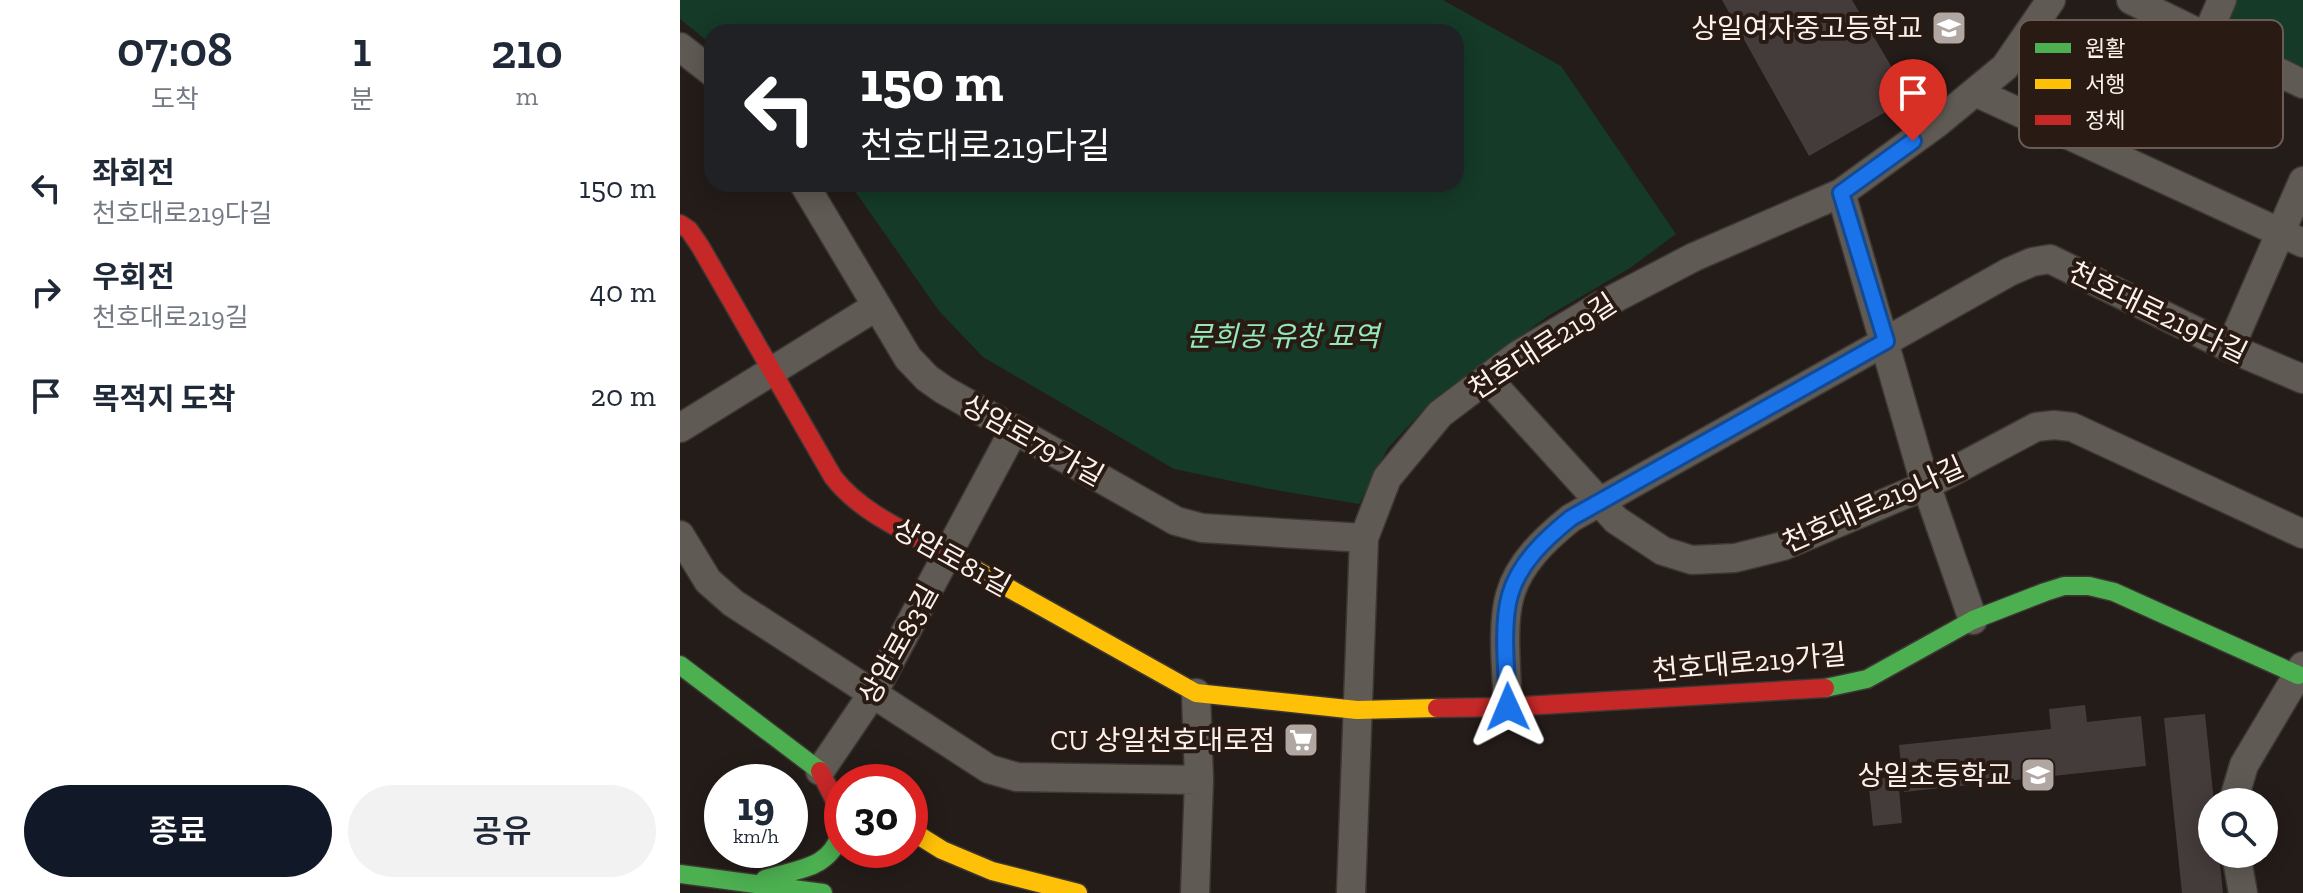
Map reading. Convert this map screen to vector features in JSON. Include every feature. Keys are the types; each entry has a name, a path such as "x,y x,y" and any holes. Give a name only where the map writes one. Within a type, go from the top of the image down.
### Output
{"street":[{"name":"천호대로219길","path":"2037,20 2051,0"},
{"path":"2131,0 2172,20"},
{"path":"2213,20 2222,0"},
{"path":"680,47 704,66"},
{"name":"천호대로219길","path":"1351,893 1364,538 1387,478 1440,414 1518,355 1600,306 1694,257 1841,193 1975,92 2005,67 2019,47"},
{"path":"2283,74 2303,84"},
{"path":"1975,92 2019,112"},
{"path":"2096,148 2291,238"},
{"path":"2230,348 2291,238 2303,181"},
{"name":"상암로79가길","path":"809,192 908,358 944,390 1176,521 1202,528 1364,538"},
{"path":"1841,193 1927,485 1973,620"},
{"name":"상암로81길","path":"680,224 689,230 700,246 833,477 846,494 864,508 1196,693 1357,710"},
{"name":"천호대로219다길","path":"1508,707 1506,620 1510,594 1543,541 1571,518 1599,502 2009,272 2032,262 2050,259 2230,348 2303,379"},
{"path":"680,428 877,306"},
{"name":"천호대로219나길","path":"1487,378 1616,520 1663,551 1692,560 1735,558 1783,546 1927,485 2036,427 2054,425 2072,427 2303,534"},
{"name":"상암로83길","path":"838,764 1014,430"},
{"path":"680,535 708,581 733,603 989,769 1017,777 1199,780"},
{"name":"천호대로219가길","path":"1357,710 1508,707 1844,685 1867,679 1973,620 2064,586 2089,586 2114,592 2300,671"},
{"path":"680,665 824,773"},
{"path":"2237,788 2244,765 2300,671"},
{"path":"1195,893 1199,780 1196,693"},
{"path":"928,841 992,871 1078,893"},
{"path":"747,884 824,861"},
{"path":"2239,868 2243,893"},
{"path":"680,874 823,893"}],"green space":[{"name":"문희공 유창 묘역","path":"680,0 1443,0 1561,66 1676,234 1630,268 1548,316 1429,404 1388,448 1359,504 1174,469 983,357 939,311 856,192 1464,192 1464,24 704,24 704,38 680,19"},
{"path":"2222,0 2303,0 2303,84 2283,74 2283,20 2213,20"}],"building":[{"path":"1722,0 1852,0 1910,98 1809,156"},
{"path":"2085,705 2087,722 2141,716 2146,766 1904,792 1899,745 2051,729 2049,709"},
{"path":"2205,714 2213,788 2198,788 2198,868 2220,868 2223,893 2182,893 2164,718"},
{"path":"1898,777 1902,823 1873,826 1868,779"}],"traffic: fast":[{"path":"1825,688 1867,679 1973,620 2064,586 2089,586 2114,592 2298,675"},
{"path":"680,665 820,771"},
{"path":"765,879 812,866 824,857"},
{"path":"680,874 823,893"}],"traffic: slow":[{"path":"944,552 1196,693 1357,710 1437,708"},
{"path":"928,841 992,871 1078,893"}],"traffic: jam":[{"path":"680,224 689,230 700,246 833,477 870,511 944,552"},
{"path":"1437,708 1508,707 1825,688"},
{"path":"820,771 824,779"}],"place":[{"name":"상일여자중고등학교","path":"1949,28"},
{"name":"CU 상일천호대로점","path":"1301,740"},
{"name":"상일초등학교","path":"2038,775"}],"route":[{"path":"1508,707 1506,620 1510,594 1543,541 1571,518 1886,341 1841,193 1913,141"}]}
